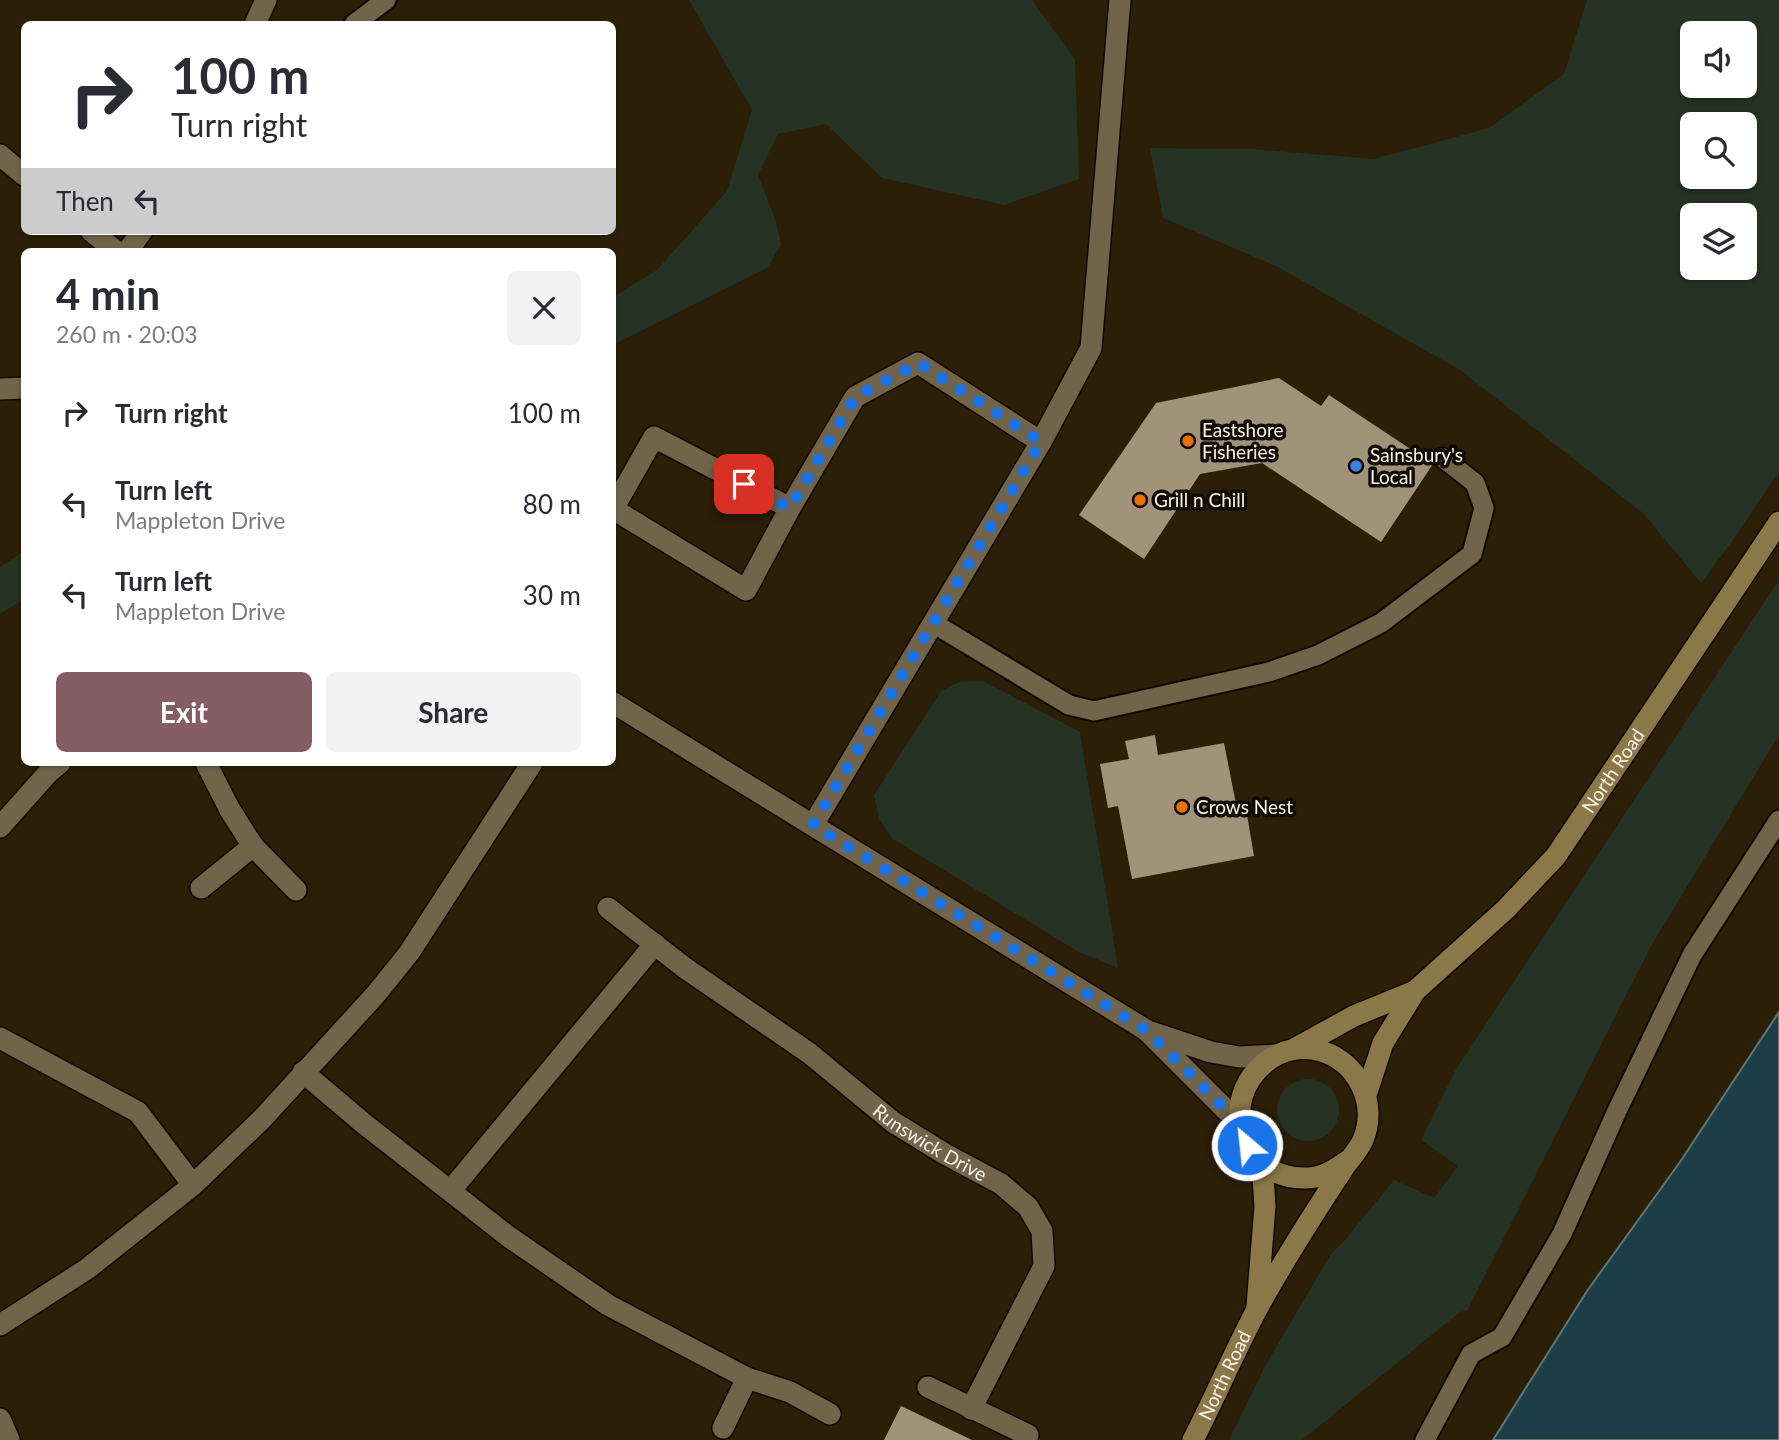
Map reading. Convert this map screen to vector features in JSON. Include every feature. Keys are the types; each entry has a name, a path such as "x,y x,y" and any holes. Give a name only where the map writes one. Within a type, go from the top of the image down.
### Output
{"main road":[{"name":"North Road","path":"1415,990 1506,909 1556,856 1779,522"},
{"path":"1296,1048 1319,1050 1340,1059 1356,1074 1366,1095 1369,1118 1363,1141 1349,1160 1329,1174 1306,1178 1282,1175 1262,1163 1247,1145 1239,1123 1241,1096 1253,1072 1275,1055 1296,1048 1354,1016 1415,990"},
{"path":"1366,1095 1383,1043 1415,990"},
{"name":"North Road","path":"1193,1440 1256,1311 1308,1221 1349,1160"},
{"path":"1256,1311 1265,1206 1262,1163"}],"street":[{"path":"256,21 266,0"},
{"path":"813,825 1041,442 1091,348 1120,0"},
{"path":"0,155 21,172"},
{"path":"97,235 112,248"},
{"path":"616,511 746,590 855,397 919,363 1041,442"},
{"path":"0,389 21,388"},
{"path":"616,504 654,437 790,508"},
{"path":"616,704 1146,1030 1211,1052 1239,1056 1275,1055"},
{"path":"0,827 56,766"},
{"path":"208,766 230,810 253,846 296,890"},
{"path":"0,1325 87,1269 192,1185 262,1119 376,994 409,953 530,766"},
{"path":"201,888 253,846"},
{"name":"Runswick Drive","path":"608,908 685,968 809,1053 893,1122 1001,1184 1028,1207 1042,1231 1044,1266 971,1409"},
{"path":"451,1190 655,944"},
{"path":"1146,1030 1239,1123"},
{"path":"0,1038 138,1112 192,1185"},
{"path":"303,1072 363,1123 509,1237 608,1305 747,1378 790,1392 830,1414"},
{"path":"723,1428 747,1378"},
{"path":"928,1387 1028,1436"},
{"path":"0,1419 9,1440"}],"lane":[{"path":"358,21 386,0"},
{"path":"933,623 1069,705 1094,711 1269,672 1318,655 1381,623 1472,554 1485,508 1475,483 1443,458"},
{"path":"1425,1440 1471,1354 1502,1337 1562,1234 1692,955 1779,820"}],"green space":[{"path":"689,0 1032,0 1075,59 1079,179 1004,205 882,178 826,124 778,134 758,175 776,221 781,245 767,268 616,344 616,295 657,270 727,191 752,110"},
{"path":"1587,0 1779,0 1779,471 1701,583 1644,514 1460,370 1278,267 1163,218 1150,148 1252,149 1374,159 1489,128 1564,74"},
{"path":"21,553 21,601 0,614 0,567"},
{"path":"1779,580 1779,735 1651,946 1467,1311 1460,1312 1302,1440 1229,1440 1265,1366 1331,1254 1394,1180 1434,1198 1458,1166 1421,1140 1455,1071"},
{"path":"983,681 1080,732 1118,968 1077,951 893,839 879,819 874,795 941,691 959,682"},
{"path":"1308,1079 1330,1088 1339,1110 1330,1132 1308,1141 1286,1132 1277,1110 1286,1088"}],"water":[{"path":"1779,1012 1779,1440 1493,1440 1587,1291 1680,1162"}],"building":[{"path":"1279,378 1321,406 1329,395 1433,464 1381,542 1262,463 1200,474 1144,559 1079,515 1156,403"},
{"name":"Crows Nest","path":"1155,735 1158,755 1224,743 1236,804 1245,803 1254,856 1132,879 1118,806 1108,808 1100,764 1129,759 1125,741"},
{"path":"901,1406 972,1440 884,1440"}],"place":[{"name":"Eastshore Fisheries","path":"1188,441"},
{"name":"Sainsbury's Local","path":"1356,466"},
{"name":"Grill n Chill","path":"1140,500"},
{"name":"Crows Nest","path":"1182,807"}],"route":[{"path":"744,484 790,508 855,397 919,363 1041,442 813,825 1146,1030 1239,1123 1247,1145"}]}
